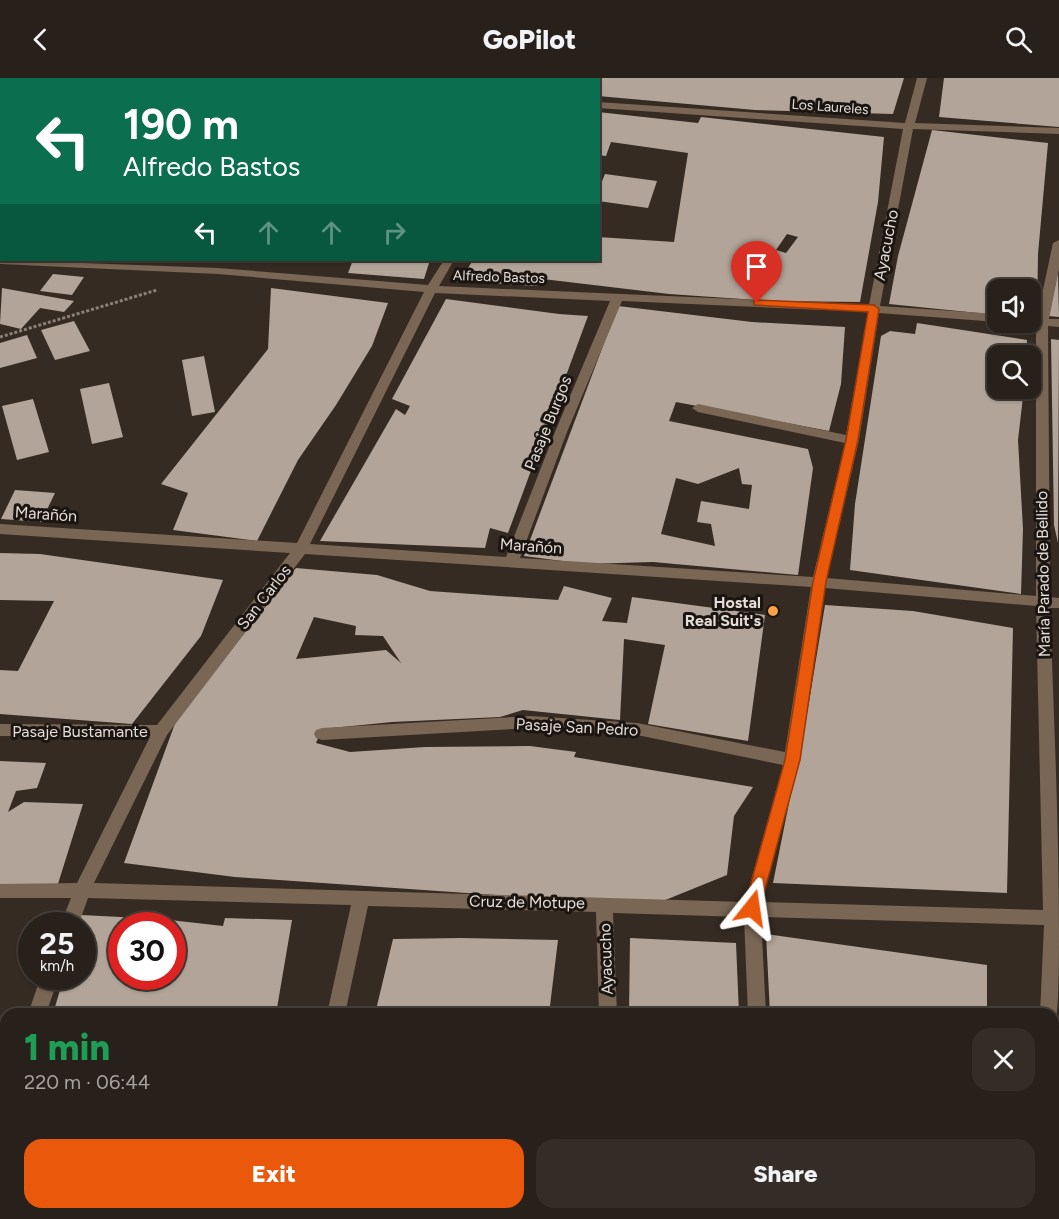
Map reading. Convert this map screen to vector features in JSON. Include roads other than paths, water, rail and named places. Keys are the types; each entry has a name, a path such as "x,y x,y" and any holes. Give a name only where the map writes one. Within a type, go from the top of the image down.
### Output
{"street":[{"name":"Ayacucho","path":"758,1008 752,908 792,760 819,582 852,440 909,126 922,78"},
{"name":"Los Laureles","path":"600,105 909,126 1059,131"},
{"name":"María Parado de Bellido","path":"1041,304 1059,243"},
{"name":"San Carlos","path":"74,912 82,890 161,731 301,549 431,289 448,261"},
{"name":"Alfredo Bastos","path":"4,263 218,271 431,289 618,296 987,317"},
{"name":"Pasaje Burgos","path":"511,563 561,432 618,296"},
{"path":"1041,321 1059,323"},
{"name":"María Parado de Bellido","path":"1036,333 1054,906 1050,1008"},
{"path":"698,408 852,440"},
{"name":"Marañón","path":"0,529 819,582 1059,603"},
{"name":"Pasaje San Pedro","path":"322,734 530,722 638,729 792,760"},
{"name":"Pasaje Bustamante","path":"0,730 161,731"},
{"name":"Cruz de Motupe","path":"0,891 82,890 752,908 1054,906"},
{"path":"337,1008 361,897"},
{"name":"Ayacucho","path":"604,904 608,1008"},
{"path":"39,1008 45,990"}],"place":[{"name":"Hostal Real Suit's","path":"773,611"}]}
